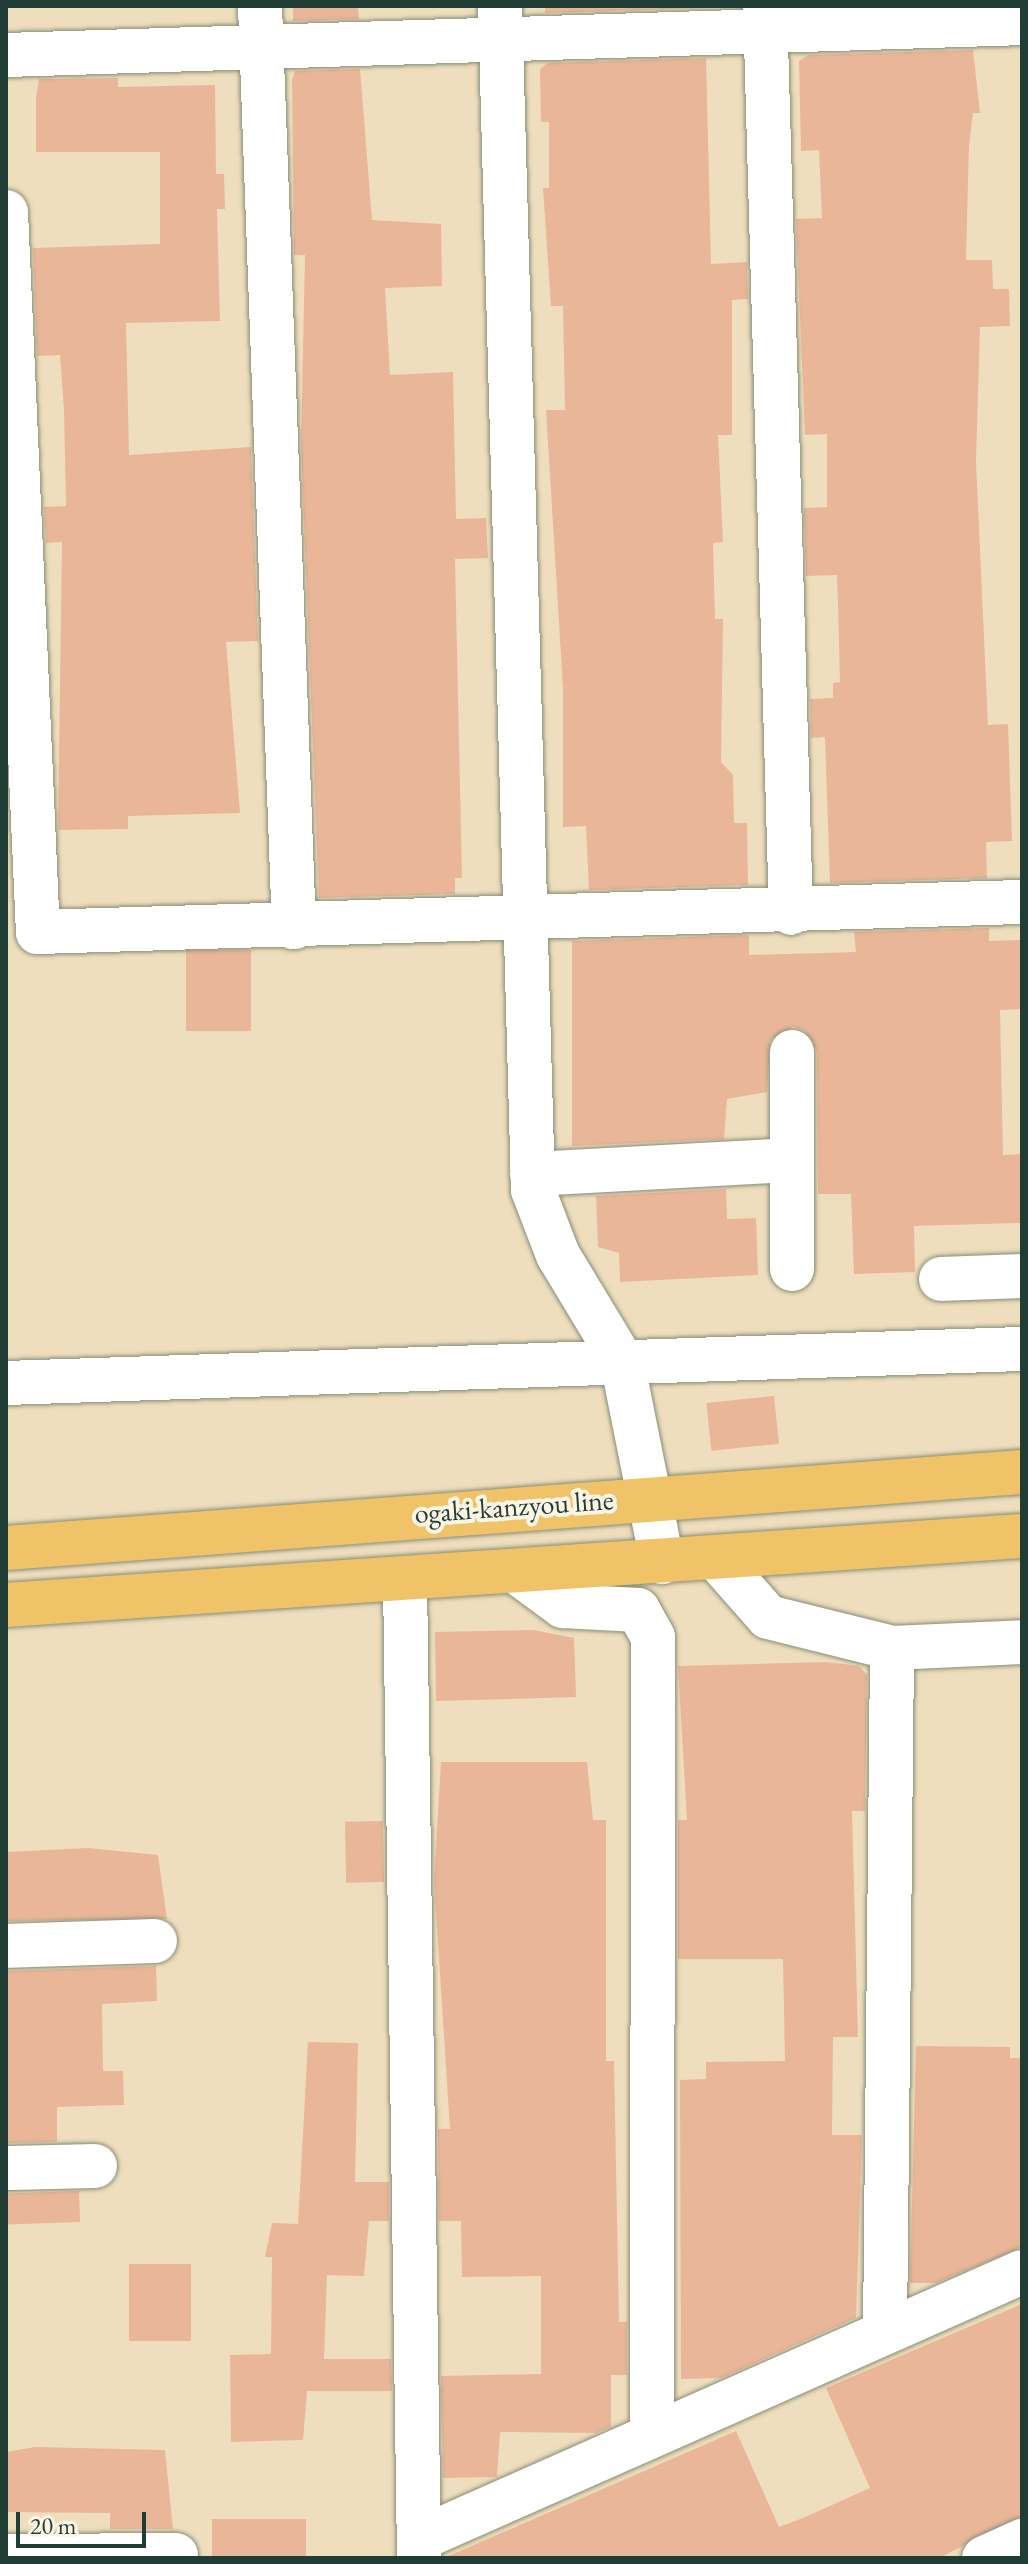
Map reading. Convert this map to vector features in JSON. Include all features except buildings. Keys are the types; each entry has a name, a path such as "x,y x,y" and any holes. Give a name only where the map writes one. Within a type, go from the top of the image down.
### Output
{"main road":[{"name":"ogaki-kanzyou line","path":"6,1548 1022,1472"},
{"path":"6,1605 518,1573 1022,1536"}],"street":[{"path":"766,20 791,913"},
{"path":"6,55 260,26 766,20 1022,23"},
{"path":"500,23 529,922 532,1174 558,1255 622,1361 662,1562"},
{"path":"260,26 294,927"},
{"path":"6,212 38,932 529,922 1022,902"},
{"path":"792,1052 792,1269"},
{"path":"532,1174 790,1160"},
{"path":"941,1279 1022,1276"},
{"path":"6,1383 1022,1349"},
{"path":"717,1559 768,1617 892,1648 1022,1642"},
{"path":"518,1573 563,1606 638,1610 653,1637 652,2433"},
{"path":"405,1580 419,2548 652,2433 1022,2272"},
{"path":"885,2332 892,1648"},
{"path":"6,1946 155,1941"},
{"path":"6,2168 95,2166"},
{"path":"984,2558 1022,2541"},
{"path":"6,2556 176,2555"}]}
